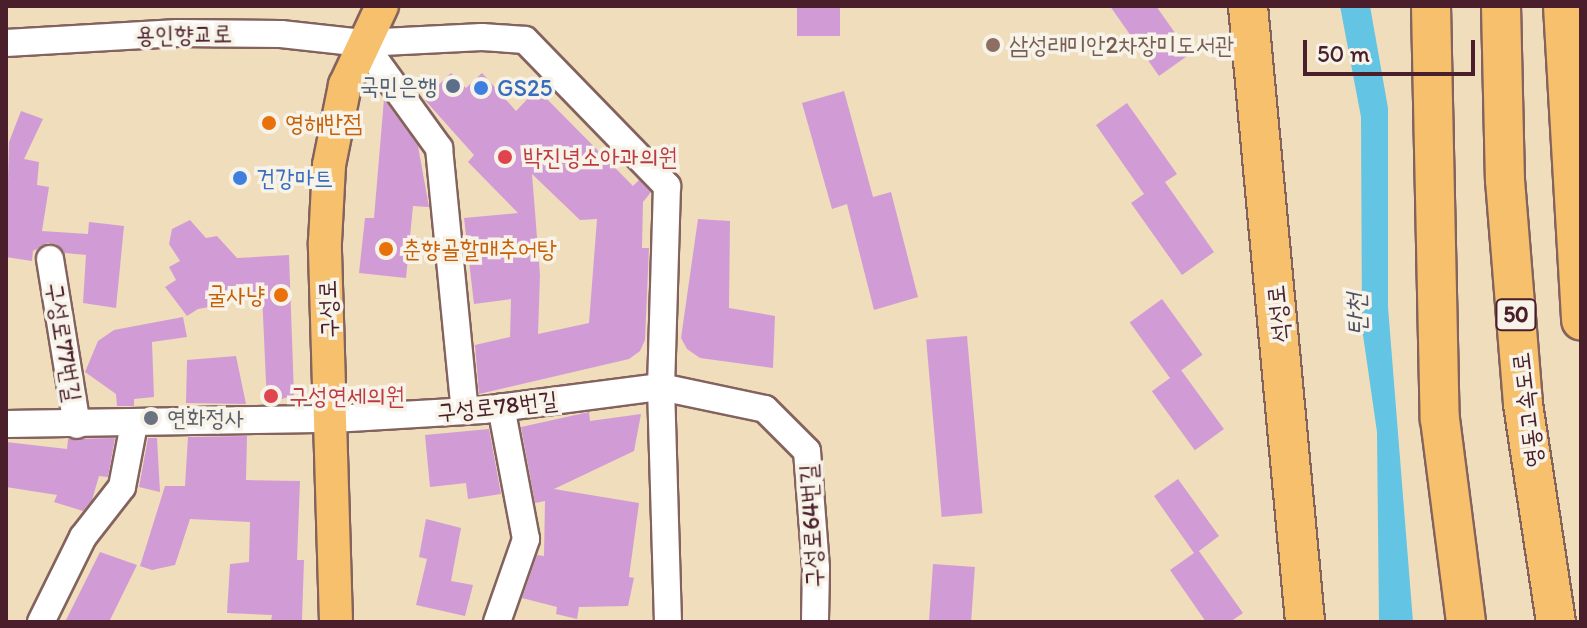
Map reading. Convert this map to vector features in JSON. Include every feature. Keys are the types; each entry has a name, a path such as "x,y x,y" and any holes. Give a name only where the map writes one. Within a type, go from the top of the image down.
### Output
{"highway":[{"name":"석성로","path":"1248,6 1305,622"},
{"path":"1431,6 1440,419 1466,622"},
{"name":"영동고속도로","path":"1501,6 1505,180 1523,404 1556,622"},
{"path":"1563,6 1581,320"}],"main road":[{"name":"구성로","path":"336,622 333,419 325,242 329,165 345,85 382,6"}],"street":[{"name":"용인향교로","path":"6,43 178,33 281,34 363,43 482,37 525,40 667,186 661,387 668,622"},
{"path":"363,43 439,148 465,411"},
{"name":"구성로77번길","path":"50,259 77,425"},
{"name":"구성로78번길","path":"333,419 465,411 661,387"},
{"name":"구성로64번길","path":"661,387 765,409 807,451 816,568 815,622"},
{"path":"497,622 526,539 501,407"},
{"name":"구성로77번길","path":"6,424 333,419"},
{"path":"41,622 83,537 122,487 134,424"}],"water":[{"name":"탄천","path":"1340,6 1370,6 1388,108 1388,307 1413,622 1379,622 1377,432 1362,328 1361,117"}],"building":[{"path":"797,6 840,6 840,36 797,36"},
{"path":"1110,6 1156,6 1190,54 1159,76"},
{"path":"451,73 466,88 482,73 516,111 537,89 633,186 639,180 651,192 643,202 642,248 649,248 645,340 640,351 629,359 479,394 475,345 510,337 511,299 474,304 464,218 518,213 468,162 474,155 424,99","holes":["532,174 580,220 597,219 589,323 538,334 540,275"]},
{"path":"844,91 873,197 891,192 918,297 874,310 847,204 832,209 802,103"},
{"path":"384,99 418,146 429,207 413,206 406,278 359,273 365,218 374,218"},
{"path":"1127,103 1177,174 1165,182 1214,252 1182,275 1131,203 1144,194 1096,125"},
{"path":"21,111 43,119 24,159 39,162 37,185 49,187 42,231 88,234 89,222 124,226 116,308 83,303 86,255 65,253 56,244 48,243 33,251 32,261 6,257 9,142"},
{"path":"698,219 730,221 729,308 775,316 773,368 700,358 687,349 681,338"},
{"path":"190,220 206,238 217,236 237,258 289,255 294,395 267,404 262,294 225,296 226,304 198,309 187,316 165,287 176,280 169,267 180,261 169,244 172,229"},
{"path":"1162,299 1203,355 1170,378 1130,323"},
{"path":"183,317 187,337 152,342 154,397 134,399 134,406 117,406 116,394 85,372 98,341 114,330"},
{"path":"967,336 983,513 942,517 926,340"},
{"path":"236,356 246,404 186,403 187,360"},
{"path":"1181,370 1224,429 1195,450 1152,391"},
{"path":"589,412 590,421 641,414 634,451 554,489 639,503 629,577 634,578 628,606 579,607 577,619 556,614 557,607 522,598 537,555 544,556 545,501 535,503 521,427"},
{"path":"489,429 501,494 468,499 466,483 430,487 425,435"},
{"path":"247,436 246,480 300,481 297,560 304,560 302,620 271,621 272,615 227,613 230,564 249,562 250,522 190,519 175,565 152,570 140,566 165,486 185,486 188,437"},
{"path":"115,438 108,477 99,476 92,500 83,511 54,502 57,495 6,487 6,442 67,449 68,439"},
{"path":"148,438 157,438 160,492 139,487"},
{"path":"1178,479 1219,536 1199,551 1243,613 1230,622 1206,622 1170,570 1194,553 1154,496"},
{"path":"426,519 461,528 451,581 473,585 465,616 416,605 427,559 419,557"},
{"path":"100,552 137,565 109,622 65,622"},
{"path":"933,564 975,567 971,622 929,622"}],"place":[{"name":"삼성래미안2차장미도서관","path":"993,45"},
{"name":"국민은행","path":"453,86"},
{"name":"GS25","path":"481,88"},
{"name":"영해반점","path":"269,123"},
{"name":"박진녕소아과의원","path":"505,157"},
{"name":"건강마트","path":"240,178"},
{"name":"춘향골할매추어탕","path":"386,249"},
{"name":"굴사냥","path":"281,295"},
{"name":"구성연세의원","path":"271,396"},
{"name":"연화정사","path":"151,418"}]}
